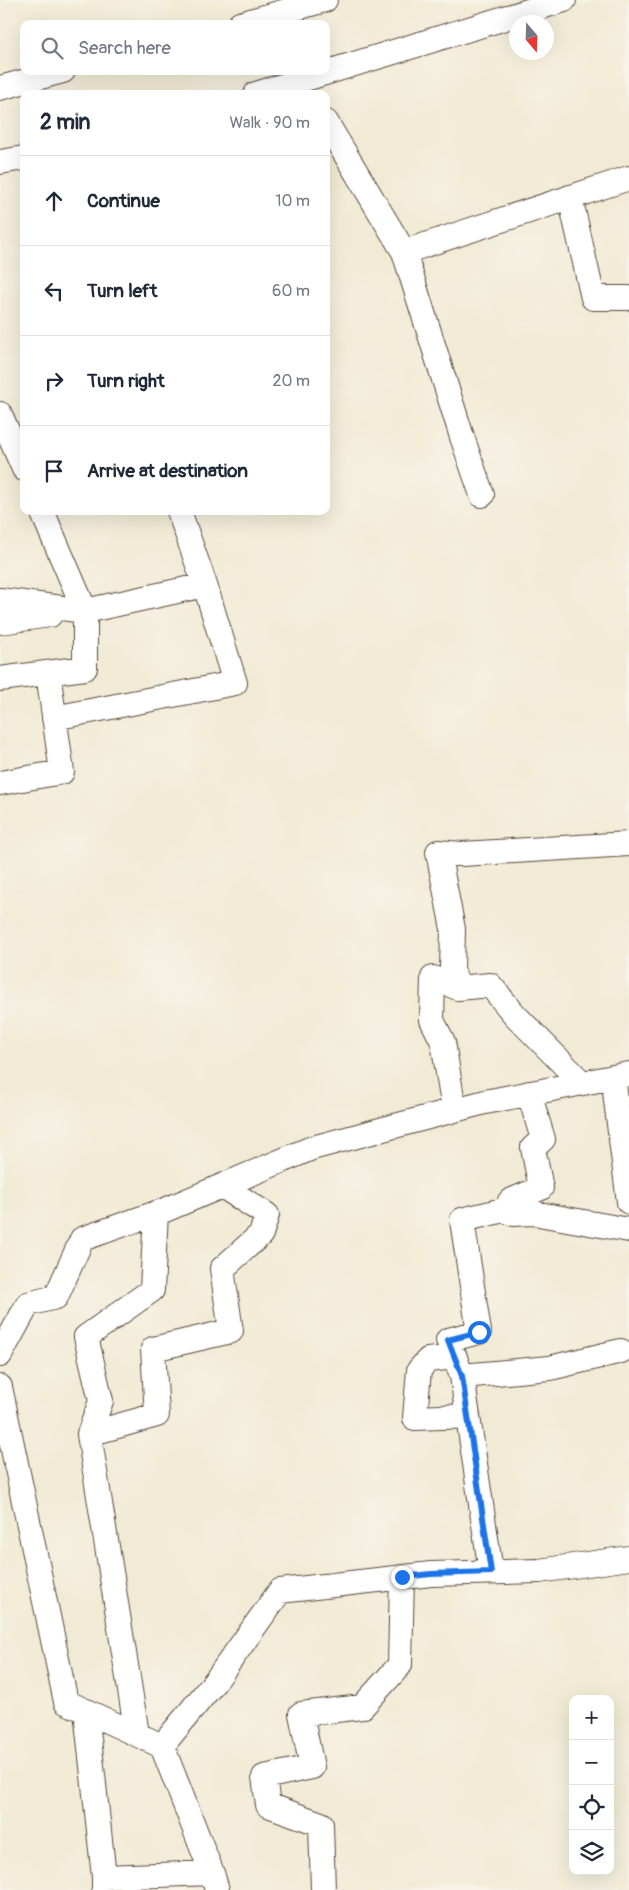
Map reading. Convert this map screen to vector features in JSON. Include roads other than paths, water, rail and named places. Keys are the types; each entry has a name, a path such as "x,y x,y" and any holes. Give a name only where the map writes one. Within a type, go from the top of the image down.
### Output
{"street":[{"path":"254,20 325,0"},
{"path":"284,90 305,87 564,0"},
{"path":"0,88 48,75"},
{"path":"330,129 404,252 482,495"},
{"path":"0,162 20,159"},
{"path":"404,252 629,178"},
{"path":"570,198 593,298 629,298"},
{"path":"0,414 20,460"},
{"path":"0,679 85,668 85,611 44,515"},
{"path":"54,718 235,684 205,586 180,515"},
{"path":"0,622 85,611 205,586"},
{"path":"0,600 85,611"},
{"path":"0,783 62,772 48,673"},
{"path":"458,988 452,969 453,929 438,852 462,854 629,844"},
{"path":"454,1110 443,1042 432,1020 433,978 458,988 490,984 515,1015 582,1083"},
{"path":"0,1355 28,1304 56,1297 82,1239 156,1213 312,1148 454,1110 529,1093 621,1076 629,1202"},
{"path":"529,1093 543,1139 533,1148 541,1188 510,1201 513,1214 533,1214 629,1230"},
{"path":"89,1434 157,1415 153,1349 231,1331 222,1269 261,1234 267,1215 222,1186"},
{"path":"491,1572 468,1416 458,1366 448,1340 479,1332 462,1220 512,1208"},
{"path":"137,1734 89,1434 101,1401 86,1337 152,1290 156,1213"},
{"path":"468,1416 415,1418 419,1370 428,1360 458,1366 550,1368 621,1351"},
{"path":"0,1387 66,1702 86,1711 137,1734 162,1746 215,1882 104,1883 86,1711"},
{"path":"162,1746 217,1679 280,1591 431,1574 539,1570 629,1558"},
{"path":"323,1890 321,1824 268,1804 264,1777 312,1767 301,1714 362,1707 400,1665 402,1577"}]}
